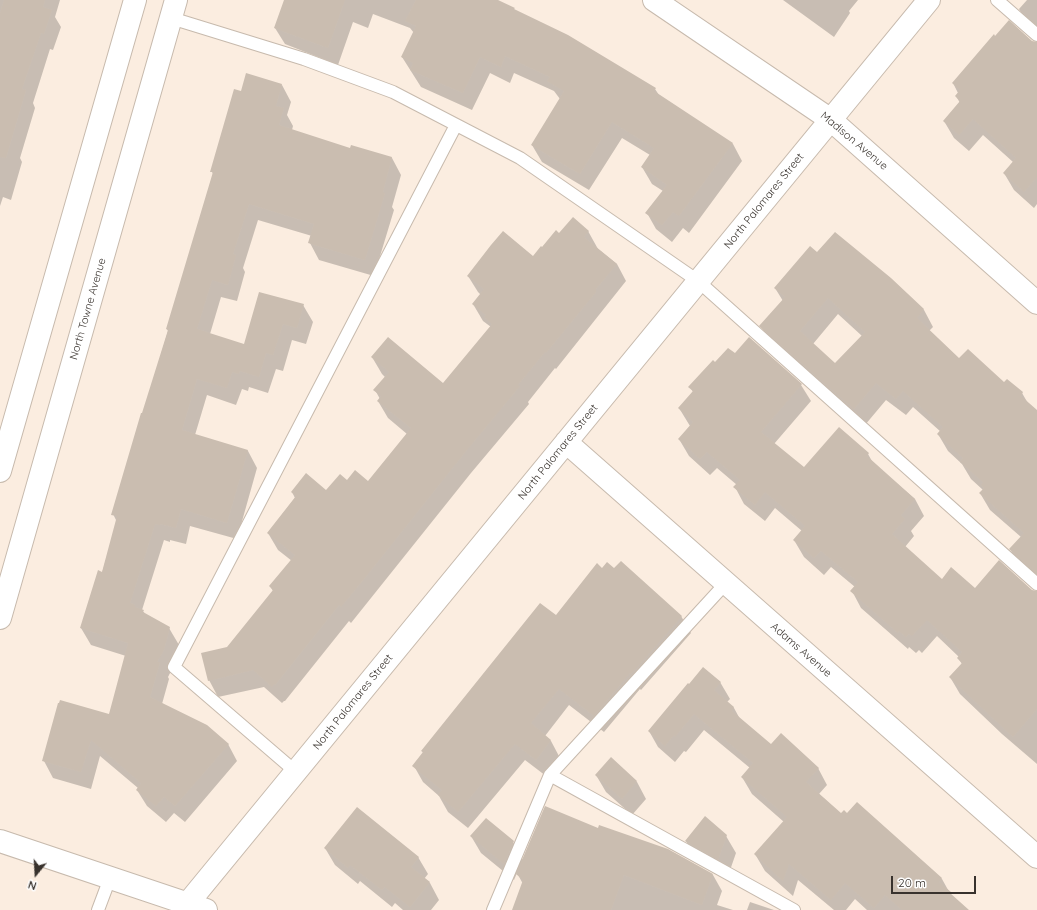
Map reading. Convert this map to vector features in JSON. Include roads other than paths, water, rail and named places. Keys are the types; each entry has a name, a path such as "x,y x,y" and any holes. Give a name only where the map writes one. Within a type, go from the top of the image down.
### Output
{"street":[{"path":"0,471 134,0"},
{"name":"Madison Avenue","path":"654,0 831,120 1037,303"},
{"name":"North Palomares Street","path":"197,907 296,772 928,0"},
{"name":"North Towne Avenue","path":"0,618 174,9"},
{"name":"Adams Avenue","path":"566,442 1037,857"},
{"path":"0,842 197,907"}],"lane":[{"path":"997,0 1037,35"},
{"path":"174,9 385,89 520,158 698,281 1037,584"},
{"path":"296,772 174,667 456,125"},
{"path":"492,910 550,776 726,583"},
{"path":"550,776 794,910"},
{"path":"98,910 110,878"}]}
